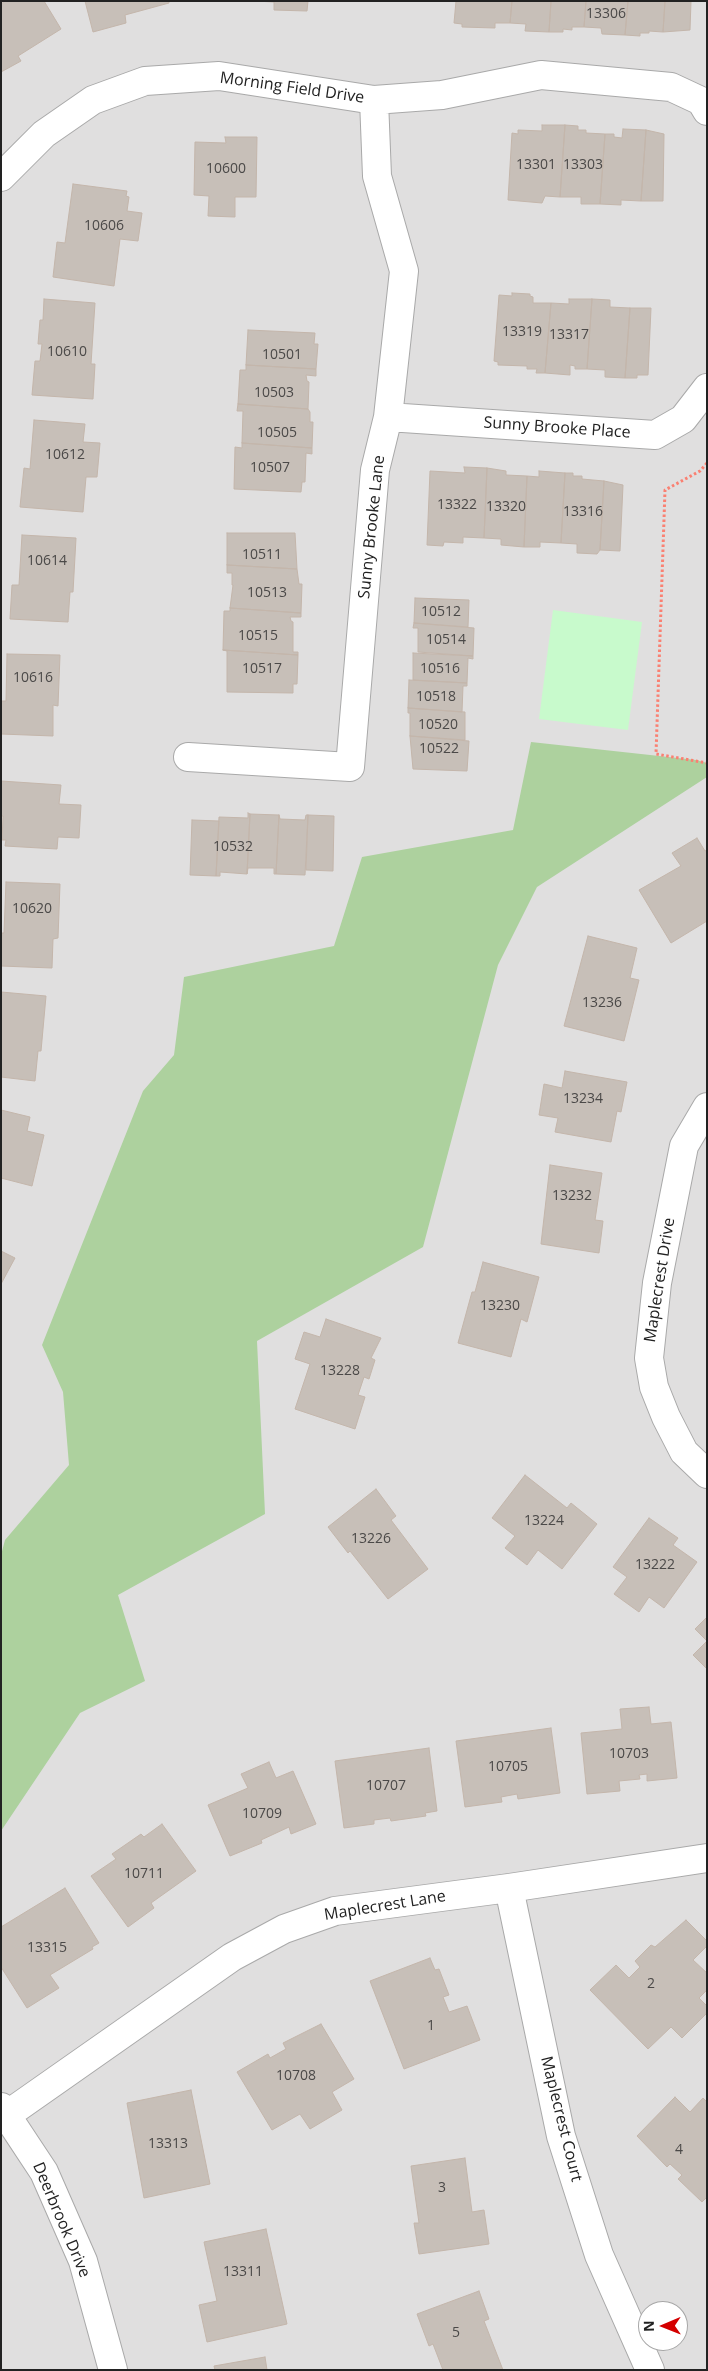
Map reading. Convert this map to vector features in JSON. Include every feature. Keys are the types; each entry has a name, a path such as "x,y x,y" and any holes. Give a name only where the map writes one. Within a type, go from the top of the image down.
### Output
{"street":[{"path":"374,100 442,95 541,75 671,87 701,101 707,112"},
{"name":"Morning Field Drive","path":"1,178 44,134 93,100 145,81 219,76 374,100"},
{"name":"Sunny Brooke Lane","path":"188,757 350,767 375,470 388,417 404,271 377,176 374,100"},
{"name":"Sunny Brooke Place","path":"388,417 655,435 683,419 707,388"},
{"name":"Maplecrest Drive","path":"707,1108 684,1146 657,1284 649,1358 654,1387 666,1418 684,1452 707,1474"},
{"name":"Maplecrest Lane","path":"3,2114 232,1956 284,1928 335,1911 509,1888 707,1858"},
{"name":"Maplecrest Court","path":"509,1888 561,2136 599,2255 650,2370"},
{"name":"Deerbrook Drive","path":"3,2114 44,2172 82,2261 113,2370"}],"path":[{"path":"707,463 700,471 665,490 656,754 707,763"}],"shaded area":[{"path":"1,1 707,1 707,2370 1,2370"}],"green space":[{"path":"553,610 642,622 628,730 539,719"},
{"path":"531,742 696,760 707,763 707,777 537,887 498,965 423,1247 257,1341 265,1514 118,1595 145,1681 80,1713 1,1831 1,1555 5,1540 69,1465 63,1392 42,1345 143,1091 174,1055 184,977 334,946 362,857 513,830"}],"building":[{"path":"5,1 44,1 61,29 18,56 21,61 1,72 1,4"},
{"path":"85,1 169,1 169,3 125,15 126,23 93,32"},
{"path":"255,1 308,1 307,11 274,10 274,2"},
{"path":"456,1 512,1 510,23 495,23 495,28 462,27 462,24 454,23"},
{"path":"512,1 551,1 549,32 525,31 526,24 510,23"},
{"path":"551,1 586,1 584,27 572,27 572,30 563,29 563,32 549,32"},
{"path":"586,1 628,1 625,35 602,34 601,28 584,27"},
{"path":"628,1 665,1 663,32 649,31 649,33 640,33 640,36 625,35"},
{"path":"665,1 691,1 690,30 663,32"},
{"path":"542,125 565,125 560,197 545,196 542,203 508,200 512,133 518,134 518,130 542,131"},
{"path":"565,125 578,126 578,130 586,130 586,133 605,134 600,204 581,204 581,197 560,197"},
{"path":"623,129 646,130 641,201 621,200 621,205 600,204 605,134 614,134 614,137 622,138"},
{"path":"646,130 664,134 663,201 641,201"},
{"path":"225,137 257,137 256,197 235,197 235,217 208,216 209,196 194,195 195,142 226,143"},
{"path":"73,184 127,191 126,196 129,197 127,211 142,213 138,241 120,239 114,286 53,277 57,242 65,243"},
{"path":"512,293 530,294 533,297 533,303 551,303 545,373 536,373 537,369 527,369 527,366 498,365 498,362 494,361 499,295 512,296"},
{"path":"44,299 95,303 91,364 95,364 93,399 32,395 35,361 40,361 42,344 38,344 40,320 43,320"},
{"path":"569,299 592,299 587,369 575,369 575,366 570,365 570,375 545,373 551,303 569,304"},
{"path":"592,299 610,300 610,307 630,308 625,378 605,377 605,370 587,369"},
{"path":"630,308 651,308 648,375 637,375 637,378 625,378"},
{"path":"248,330 315,333 314,344 318,344 316,369 246,365"},
{"path":"246,365 316,369 316,376 306,375 309,382 308,409 238,404 240,370 246,370"},
{"path":"238,404 308,409 310,412 310,422 313,422 312,448 242,443 243,411 237,411"},
{"path":"34,420 85,424 83,442 100,443 97,477 86,477 83,512 20,507 24,468 30,469"},
{"path":"242,443 312,448 312,454 306,453 305,482 302,482 301,492 234,489 235,447 242,448"},
{"path":"464,467 487,468 484,538 463,537 463,543 444,542 443,546 427,545 430,471 465,473"},
{"path":"487,468 506,471 506,475 527,476 524,547 501,545 501,539 484,538"},
{"path":"539,471 565,473 561,543 540,542 540,547 524,547 527,476 539,477"},
{"path":"565,473 573,473 573,476 582,476 582,479 604,481 600,550 597,554 577,553 577,544 561,543"},
{"path":"604,481 623,485 620,551 600,550"},
{"path":"227,533 295,533 297,569 227,565"},
{"path":"22,535 76,538 73,592 70,592 68,622 10,619 12,585 19,585"},
{"path":"227,565 297,569 299,584 302,584 301,613 230,608 233,585 232,573 227,573"},
{"path":"415,598 469,600 468,627 414,623"},
{"path":"230,608 301,613 301,617 290,617 293,622 293,652 298,652 298,655 223,650 224,611 230,611"},
{"path":"414,623 474,628 473,656 418,652 418,628 413,628"},
{"path":"223,650 298,655 297,684 293,684 293,693 227,692 227,651"},
{"path":"413,653 473,656 473,659 468,658 467,683 413,680"},
{"path":"7,654 60,655 58,706 53,705 53,736 1,734 1,701 6,701"},
{"path":"409,680 467,683 467,686 463,686 462,712 408,708"},
{"path":"408,708 465,712 465,740 410,736 410,713 408,713"},
{"path":"410,736 469,741 467,771 413,769"},
{"path":"1,781 61,785 59,804 81,805 79,838 58,837 57,849 5,846 6,840 2,840"},
{"path":"248,813 250,814 247,874 220,872 220,876 216,876 219,817 248,818"},
{"path":"250,814 279,815 276,874 274,874 274,868 248,868 247,874"},
{"path":"279,815 280,819 305,820 306,815 308,815 305,875 276,874"},
{"path":"308,815 334,816 333,871 306,870"},
{"path":"192,820 219,821 216,876 190,875"},
{"path":"697,838 705,851 707,850 707,921 671,943 639,890 681,866 672,853"},
{"path":"6,882 60,884 58,938 53,939 52,968 1,966 1,933 4,933"},
{"path":"588,936 637,948 630,978 639,980 624,1041 564,1026"},
{"path":"1,992 46,996 41,1051 38,1051 35,1081 1,1077"},
{"path":"565,1071 627,1082 621,1112 617,1111 611,1142 555,1132 558,1118 539,1115 544,1084 562,1088"},
{"path":"1,1110 30,1117 27,1131 44,1135 32,1186 1,1178"},
{"path":"550,1165 602,1173 595,1220 603,1221 599,1253 541,1244"},
{"path":"1,1251 15,1258 1,1284"},
{"path":"483,1262 539,1277 527,1322 521,1319 511,1357 458,1343 472,1292 475,1292"},
{"path":"326,1319 381,1338 371,1358 375,1360 369,1379 364,1377 358,1395 365,1397 355,1429 295,1409 310,1364 295,1359 304,1332 320,1337"},
{"path":"525,1475 567,1508 571,1503 597,1524 562,1569 538,1550 527,1565 505,1548 515,1536 492,1518"},
{"path":"376,1489 396,1516 391,1520 428,1569 388,1599 350,1551 348,1553 328,1527"},
{"path":"649,1518 678,1538 673,1545 697,1562 664,1608 649,1597 639,1612 614,1594 627,1577 613,1567"},
{"path":"707,1617 707,1641 695,1629"},
{"path":"707,1641 707,1669 693,1655"},
{"path":"649,1707 651,1724 671,1722 677,1778 647,1781 647,1774 639,1775 640,1779 619,1781 620,1791 587,1794 581,1733 622,1729 620,1709"},
{"path":"551,1728 560,1793 518,1799 517,1794 501,1797 502,1802 465,1807 456,1741"},
{"path":"429,1748 437,1811 425,1813 426,1816 391,1821 390,1818 374,1820 374,1824 344,1828 335,1761"},
{"path":"269,1762 276,1778 293,1771 316,1824 291,1834 289,1827 261,1840 262,1843 230,1856 208,1805 248,1788 241,1774"},
{"path":"162,1824 196,1871 151,1903 154,1908 128,1927 91,1876 116,1859 112,1854 141,1834 144,1837"},
{"path":"65,1888 99,1943 92,1947 93,1949 50,1975 59,1988 27,2008 1,1967 1,1927"},
{"path":"686,1920 707,1941 707,1946 693,1960 707,1973 707,1990 699,1998 707,2006 707,2013 682,2038 671,2027 648,2049 590,1990 616,1965 629,1978 640,1967 635,1961 651,1945 655,1947"},
{"path":"430,1958 435,1970 439,1969 449,1995 443,1997 449,2012 467,2006 480,2040 404,2069 370,1981"},
{"path":"321,2024 354,2079 332,2092 342,2110 310,2129 300,2114 272,2130 237,2072 268,2054 270,2058 286,2049 283,2043"},
{"path":"191,2090 210,2184 144,2198 127,2103"},
{"path":"675,2097 690,2112 703,2098 707,2102 707,2197 702,2202 678,2179 682,2175 670,2164 667,2167 637,2136"},
{"path":"465,2158 472,2212 484,2210 489,2244 419,2254 414,2223 419,2223 411,2166"},
{"path":"266,2229 287,2324 207,2342 199,2305 217,2301 204,2242"},
{"path":"479,2291 489,2319 484,2321 503,2370 443,2370 433,2344 429,2346 417,2314"},
{"path":"265,2357 267,2370 215,2370 214,2366"}]}
